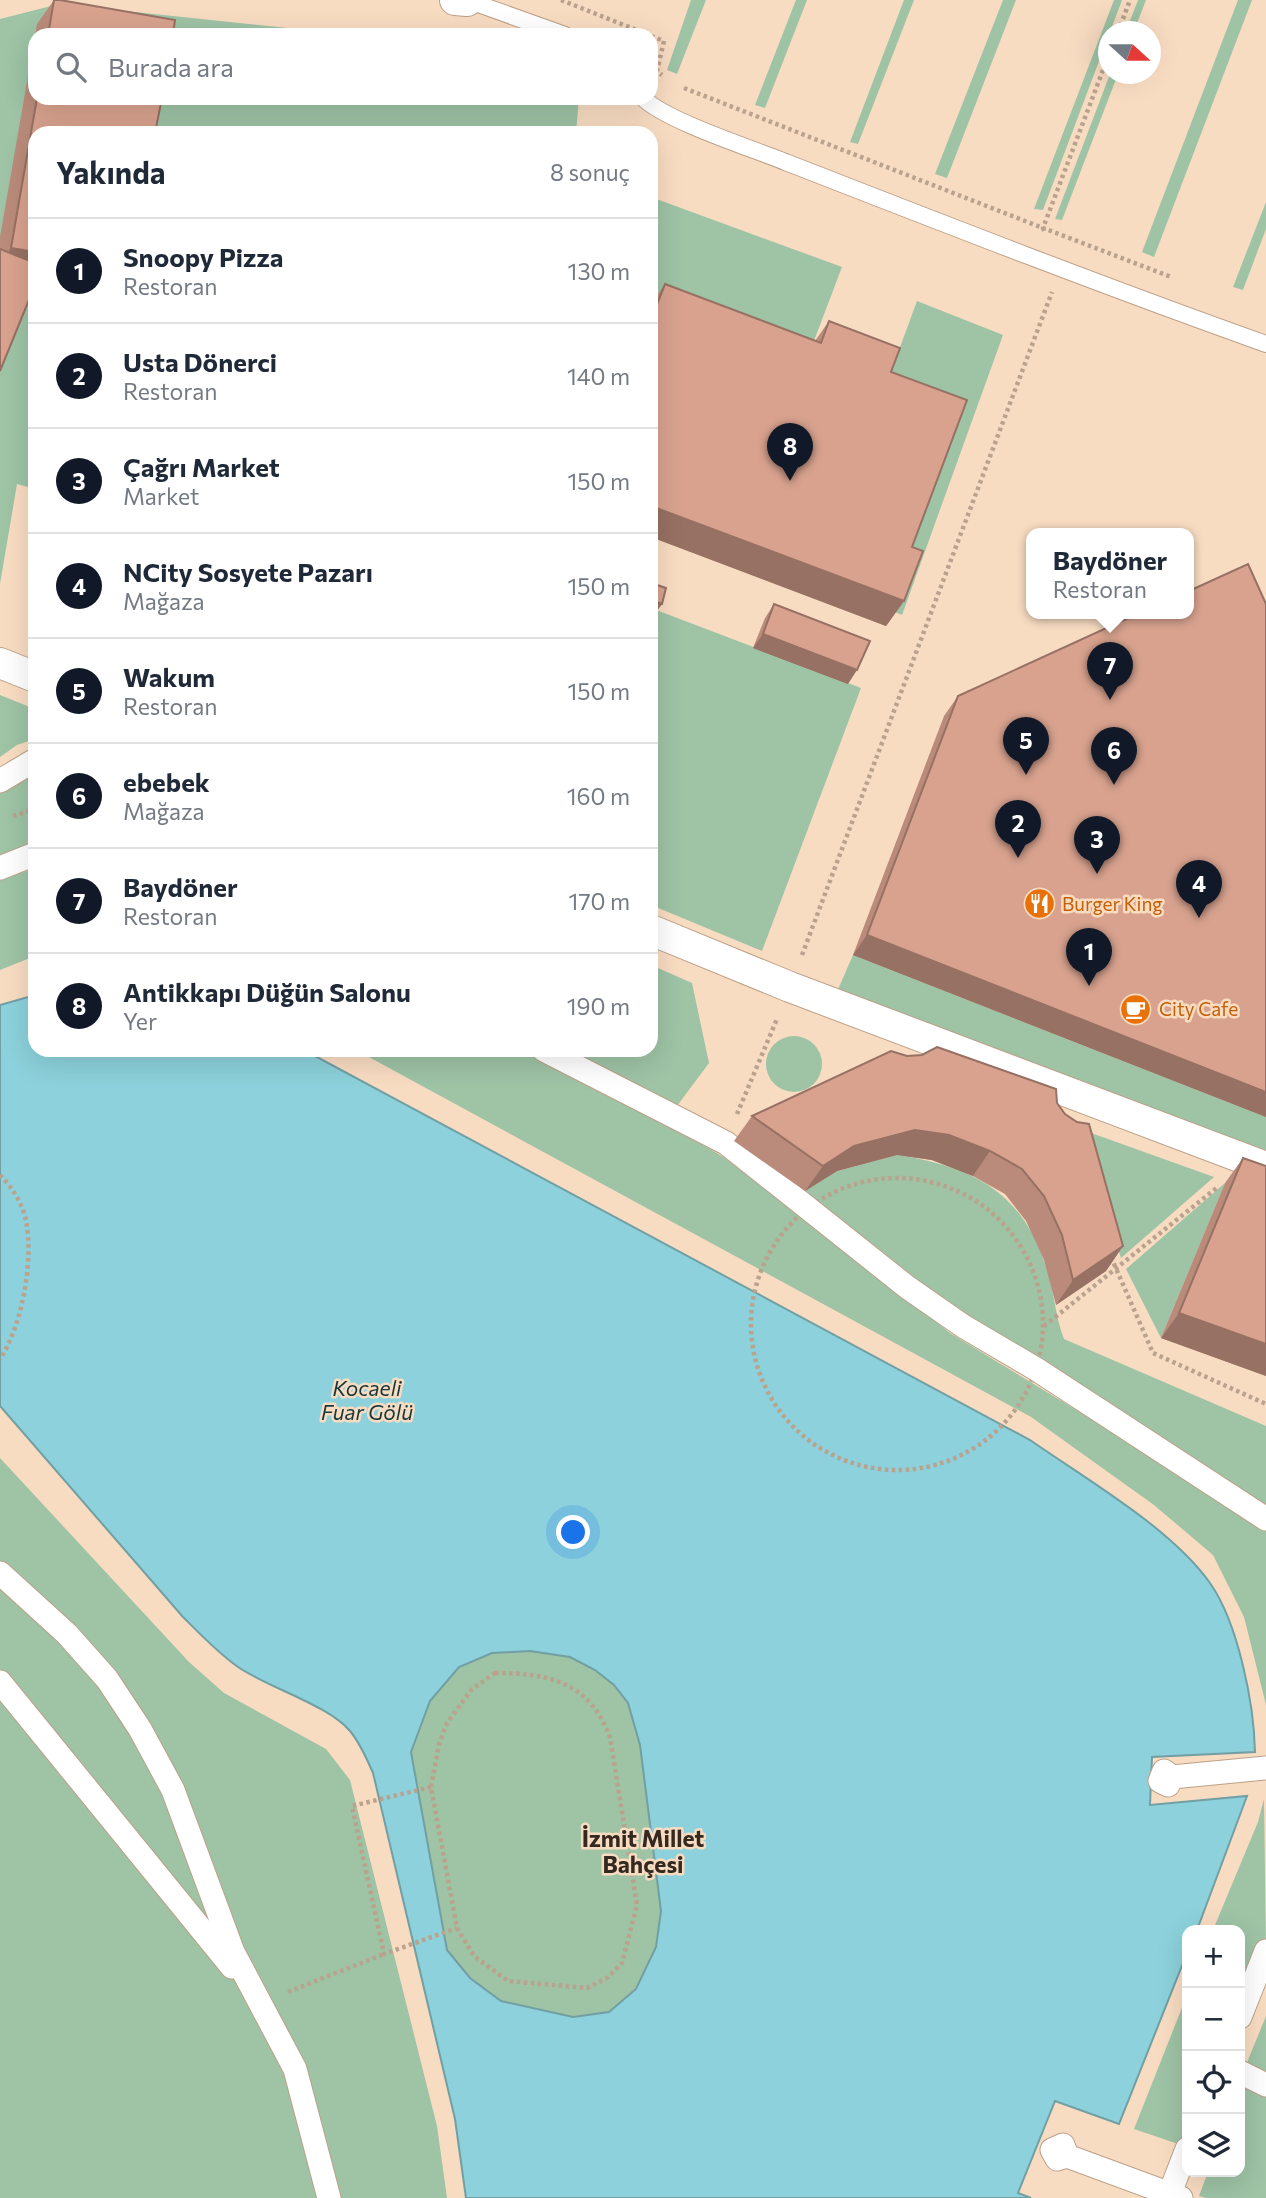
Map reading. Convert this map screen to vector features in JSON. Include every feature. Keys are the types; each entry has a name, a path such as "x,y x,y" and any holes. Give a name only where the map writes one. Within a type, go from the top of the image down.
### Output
{"street":[{"path":"455,0 467,0"},
{"path":"0,663 28,674"},
{"path":"0,781 28,764"},
{"path":"0,868 28,857"},
{"path":"658,933 790,987 1266,1167"},
{"path":"558,1057 726,1143 907,1287 963,1326 1036,1370 1266,1519"},
{"path":"0,1573 67,1634 107,1679 140,1730 173,1790 233,1952 295,2069 329,2198"},
{"path":"0,1682 261,2003"},
{"path":"1172,1777 1266,1768"},
{"path":"1245,2004 1266,1951"},
{"path":"1245,2074 1266,2085"},
{"path":"1067,2156 1173,2197 1182,2166"}],"lane":[{"path":"467,0 545,28"},
{"path":"650,105 706,130 1266,344"}],"path":[{"path":"561,0 632,28"},
{"path":"1122,21 1130,0"},
{"path":"658,38 664,41 658,67"},
{"path":"658,72 664,77"},
{"path":"672,83 1176,278"},
{"path":"726,1143 790,987 1062,267 1043,228 1098,83"},
{"path":"13,816 28,811"},
{"path":"0,1175 13,1189 26,1220 28,1258 21,1307 0,1359"},
{"path":"884,1178 933,1181 978,1201 1014,1234 1037,1278 1044,1326 1036,1370 1015,1408 976,1448 932,1467 885,1472 838,1460 798,1434 768,1396 752,1351 751,1310 761,1270 795,1218 809,1209 836,1191 884,1178"},
{"path":"1044,1326 1229,1179"},
{"path":"1107,1244 1114,1270 1153,1353 1266,1404"},
{"path":"495,1673 536,1673 585,1695 601,1713 610,1737 637,1905 622,1963 607,1978 587,1988 508,1981 474,1956 457,1928 431,1787 439,1744 447,1723 472,1689 495,1673"},
{"path":"384,1954 352,1806 431,1787"},
{"path":"261,2003 457,1928"}],"green space":[{"path":"691,0 706,0 677,74 667,70"},
{"path":"796,0 807,0 765,108 755,105"},
{"path":"904,0 914,0 858,144 850,142"},
{"path":"1003,0 1016,0 947,178 935,174"},
{"path":"1114,0 1122,0 1114,21 1106,21"},
{"path":"1138,0 1146,0 1138,21 1130,21"},
{"path":"1238,0 1252,0 1154,257 1142,252"},
{"path":"59,4 287,28 28,28 28,105 578,105 577,126 28,126 28,487 17,484 0,584 0,19"},
{"path":"1098,42 1098,64 1043,210 1034,209"},
{"path":"1106,84 1114,84 1062,220 1055,219"},
{"path":"658,200 842,267 812,346 658,313"},
{"path":"1266,202 1266,229 1243,290 1233,287"},
{"path":"917,301 1003,335 902,615 892,611 881,399"},
{"path":"658,611 861,688 762,951 658,908"},
{"path":"0,695 28,706 28,741 17,745 0,757"},
{"path":"28,774 28,848 0,859 0,792"},
{"path":"28,870 28,959 0,970 0,880"},
{"path":"853,955 1266,1117 1266,1157 836,994"},
{"path":"658,968 692,983 709,1063 671,1114 558,1057 658,1057"},
{"path":"794,1036 805,1038 814,1044 820,1053 820,1075 814,1084 805,1090 794,1092 783,1090 774,1084 768,1075 766,1064 768,1053 774,1044 783,1038"},
{"path":"369,1057 536,1057 670,1125 725,1158 950,1333 1245,1513 1266,1531 1266,1705 1244,1617 1213,1555 1154,1505 1031,1417"},
{"path":"1080,1129 1214,1177 1121,1258"},
{"path":"897,1155 947,1166 969,1174 988,1185 1021,1216 1044,1261 1064,1339 1266,1426 1266,1505 967,1319 805,1191 834,1172"},
{"path":"1225,1183 1161,1338 1126,1269"},
{"path":"0,1458 189,1662 224,1693 326,1749 350,1780 437,2126 447,2198 0,2198"},
{"path":"530,1651 570,1657 595,1670 614,1685 628,1703 640,1745 661,1911 656,1947 636,1989 609,2012 573,2017 501,2001 470,1978 446,1950 411,1752 430,1701 459,1667 492,1653"},
{"path":"1264,1799 1266,1951 1245,2004 1245,1925 1215,1925 1258,1822"},
{"path":"1182,2008 1182,2145 1134,2129"},
{"path":"1266,2016 1266,2072 1246,2065"},
{"path":"1245,2084 1266,2094 1266,2198 1199,2196 1206,2177 1245,2177"}],"water":[{"name":"Kocaeli Fuar Gölü","path":"28,997 28,1057 317,1057 1030,1440 1151,1524 1193,1563 1210,1583 1229,1619 1243,1664 1255,1752 1152,1757 1150,1805 1247,1796 1199,1925 1182,1925 1182,1966 1119,2124 1055,2101 1018,2193 1031,2198 466,2198 455,2119 373,1773 360,1746 350,1731 328,1713 251,1675 231,1662 183,1617 0,1406 0,1005","holes":["530,1651 570,1657 595,1670 614,1685 628,1703 640,1745 661,1911 656,1947 636,1989 609,2012 573,2017 501,2001 470,1978 447,1950 411,1752 430,1701 459,1667 492,1653"]}],"building":[{"path":"54,0 175,20 174,28 49,28"},
{"path":"36,105 161,105 156,126 32,126"},
{"path":"28,150 28,251 11,248"},
{"path":"0,249 28,260 28,302 0,371"},
{"path":"665,284 821,343 829,321 900,348 891,372 967,400 912,547 923,551 904,601 658,509 658,302"},
{"path":"1248,564 1266,604 1266,1092 867,935 958,696 1126,619 1194,619 1194,589"},
{"path":"658,585 666,588 662,604 658,603"},
{"path":"774,604 870,641 857,670 763,634"},
{"path":"937,1047 1056,1089 1057,1103 1065,1114 1077,1122 1089,1124 1123,1246 1073,1280 1062,1235 1044,1196 1022,1169 990,1151 949,1135 915,1130 854,1146 823,1166 752,1116 891,1051 907,1056 922,1055"},
{"path":"1243,1158 1266,1166 1266,1344 1179,1313"}],"place":[{"name":"Antikkapı Düğün Salonu","path":"790,481"},
{"name":"Baydöner","path":"1110,700"},
{"name":"Wakum","path":"1026,775"},
{"name":"ebebek","path":"1114,785"},
{"name":"Usta Dönerci","path":"1018,858"},
{"name":"Çağrı Market","path":"1097,874"},
{"name":"Burger King","path":"1039,904"},
{"name":"NCity Sosyete Pazarı","path":"1199,918"},
{"name":"Snoopy Pizza","path":"1089,986"},
{"name":"City Cafe","path":"1136,1009"}],"district":[{"name":"İzmit Millet Bahçesi","path":"643,1852"}]}
